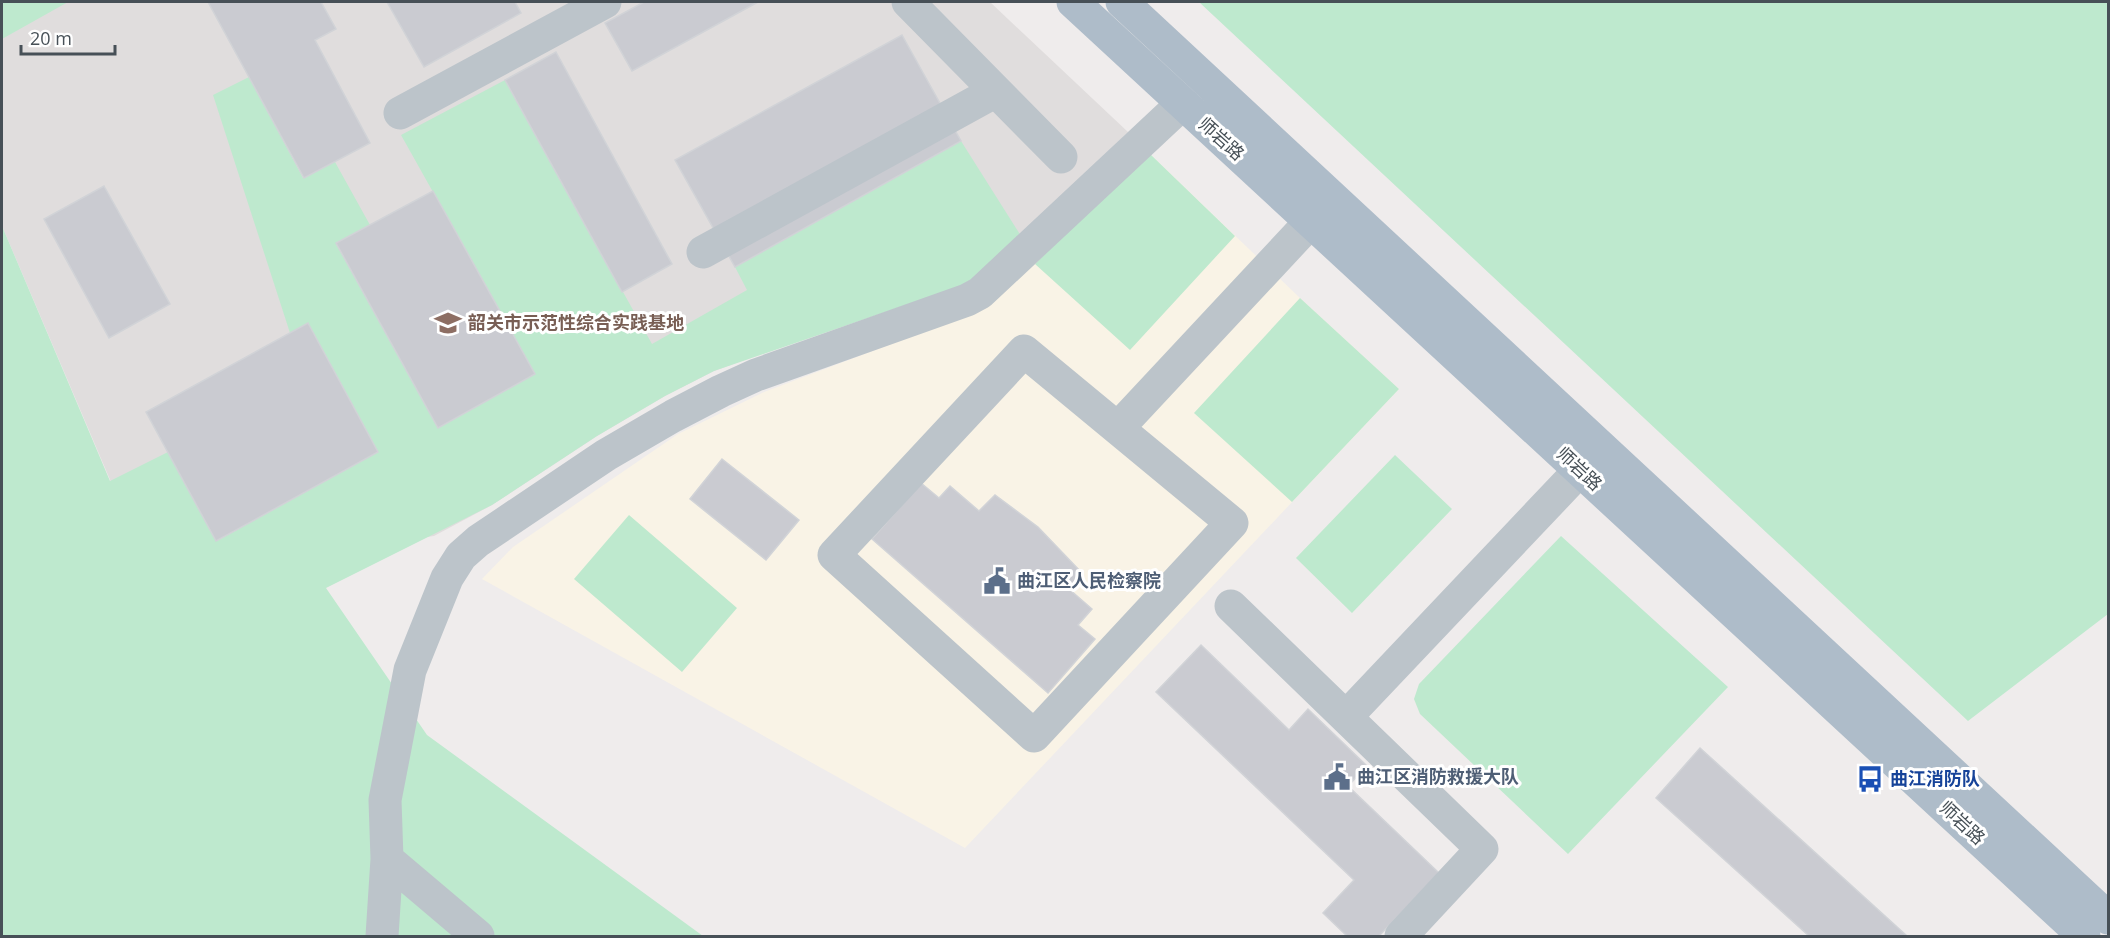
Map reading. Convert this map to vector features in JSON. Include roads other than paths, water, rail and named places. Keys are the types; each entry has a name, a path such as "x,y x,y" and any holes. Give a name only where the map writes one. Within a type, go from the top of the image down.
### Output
{"main road":[{"name":"师岩路","path":"1073,2 1182,104 1322,210"},
{"name":"师岩路","path":"1122,2 1322,210 1590,459 2084,936"},
{"name":"师岩路","path":"1590,459 2109,918"}],"street":[{"path":"400,113 605,2"},
{"path":"908,2 1061,157"},
{"path":"703,252 996,91"},
{"path":"382,936 387,860 385,800 410,670 447,578 461,556 478,541 606,455 711,396 756,375 980,294 1182,104"},
{"path":"1118,428 1322,210"},
{"path":"1024,351 1118,428 1232,523 1034,736 834,555 1024,351"},
{"path":"1346,717 1590,459"},
{"path":"1231,606 1482,849 1401,936"},
{"path":"387,860 478,936"}],"place":[{"name":"韶关市示范性综合实践基地","path":"448,323"},
{"name":"曲江区人民检察院","path":"997,581"},
{"name":"曲江区消防救援大队","path":"1337,777"},
{"name":"曲江消防队","path":"1870,779"}]}
